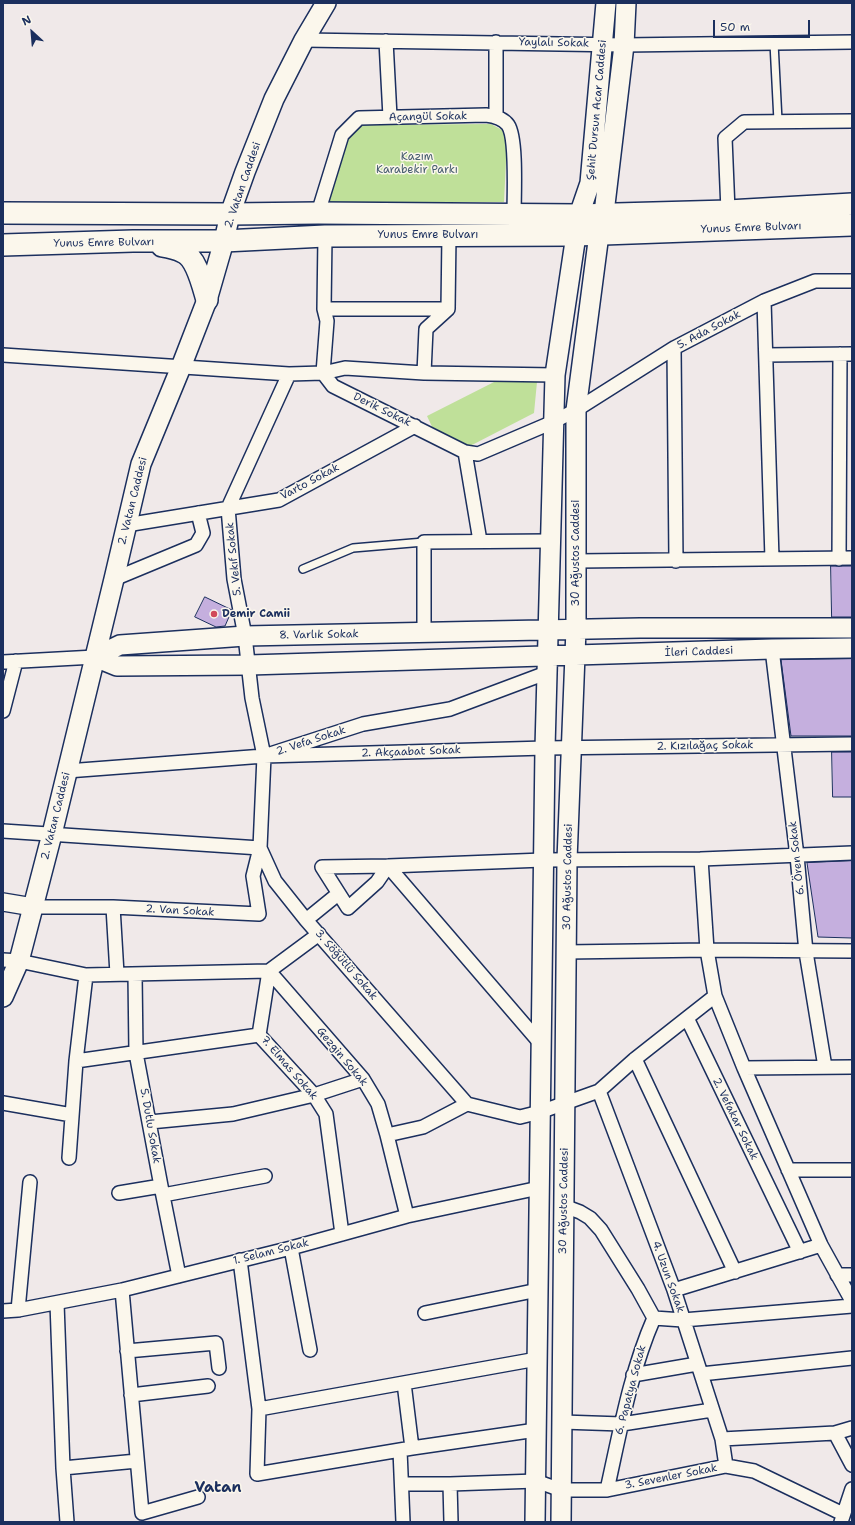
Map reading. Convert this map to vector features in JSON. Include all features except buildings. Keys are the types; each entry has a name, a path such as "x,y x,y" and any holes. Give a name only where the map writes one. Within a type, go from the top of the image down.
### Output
{"main road":[{"name":"2. Vatan Caddesi","path":"3,997 11,960 33,906 52,834 114,579 140,464 181,367 206,300 224,241 230,214 274,99 304,40 326,3"},
{"name":"Şehit Dursun Acar Caddesi","path":"577,225 590,183 606,3"},
{"name":"Şehit Dursun Acar Caddesi","path":"599,234 604,213 624,45 626,3"},
{"name":"Yunus Emre Bulvarı","path":"3,245 133,241 224,241 325,236 449,235 577,225 604,213 728,211 852,204"},
{"name":"Yunus Emre Bulvarı","path":"3,213 318,213 514,215 577,225 599,234 852,225"},
{"name":"30 Ağustos Caddesi","path":"561,1522 567,860 558,748 547,664 547,630 552,422 555,375 577,225"},
{"name":"30 Ağustos Caddesi","path":"535,1522 543,860 558,748 576,656 576,410 599,234"},
{"path":"133,241 164,246 185,252 194,262 200,276 206,300"},
{"name":"İleri Caddesi","path":"547,630 852,628"},
{"name":"8. Varlık Sokak","path":"95,657 120,645 245,636 547,630"},
{"name":"İleri Caddesi","path":"547,664 576,656 772,649 852,648"},
{"name":"8. Varlık Sokak","path":"95,657 117,666 547,664"}],"street":[{"name":"Yaylalı Sokak","path":"304,40 624,45 852,42"},
{"path":"386,41 390,118"},
{"path":"496,42 496,117 508,125 514,138 514,215"},
{"name":"Açangül Sokak","path":"318,213 342,135 359,118 486,115 496,117"},
{"path":"728,211 725,138 744,122 852,121"},
{"path":"424,373 426,329 448,309 449,235"},
{"path":"323,373 327,321 324,309 325,236"},
{"name":"5. Ada Sokak","path":"576,410 674,348 764,301 815,281 852,281"},
{"path":"764,301 772,559"},
{"path":"324,309 448,309"},
{"path":"674,348 676,561"},
{"path":"577,561 846,558 846,354 766,355"},
{"path":"3,355 289,374 323,373 346,368 424,373 555,375"},
{"name":"Derik Sokak","path":"323,373 333,386 465,452 478,454 576,410"},
{"name":"5. Vekıf Sokak","path":"264,756 252,698 250,665 234,579 228,508 289,374"},
{"name":"Varto Sokak","path":"126,525 279,500 415,426"},
{"path":"465,452 480,541"},
{"path":"114,579 196,545 203,533 198,513"},
{"path":"424,633 424,542 549,541"},
{"name":"6. Ören Sokak","path":"772,649 797,856 806,952 825,1067"},
{"name":"8. Varlık Sokak","path":"3,662 95,657"},
{"path":"3,711 16,661"},
{"name":"2. Vefa Sokak","path":"67,771 264,756 363,724 450,709 547,664"},
{"name":"2. Kızılağaç Sokak","path":"558,748 852,744"},
{"name":"2. Akçaabat Sokak","path":"264,756 558,748"},
{"name":"3. Söğütlü Sokak","path":"264,756 260,848 275,881 306,920 467,1104"},
{"path":"3,832 260,848"},
{"name":"2. Van Sokak","path":"33,906 113,907 259,914 253,876 260,848"},
{"path":"388,866 377,882 348,908 322,867 543,860 701,859 852,853"},
{"path":"701,859 707,950 716,996 744,1068 821,1245 852,1300"},
{"path":"388,866 541,1044"},
{"path":"306,920 338,894"},
{"path":"3,902 33,906"},
{"path":"113,907 117,974"},
{"path":"11,960 86,975 269,971 319,934"},
{"path":"566,952 707,950 852,952"},
{"name":"7. Elmas Sokak","path":"269,971 259,1035 314,1096 326,1114 342,1234"},
{"name":"Gezgin Sokak","path":"269,971 363,1079 378,1104 407,1216"},
{"name":"5. Dutlu Sokak","path":"135,974 136,1053 179,1276"},
{"path":"69,1158 76,1061 86,975"},
{"path":"387,1135 423,1127 467,1104 520,1117 540,1112 599,1092 635,1059 716,996"},
{"name":"2. Vefakar Sokak","path":"687,1018 800,1252"},
{"path":"76,1061 259,1035"},
{"path":"635,1059 735,1272"},
{"path":"744,1068 852,1066"},
{"path":"150,1122 233,1114 314,1096 363,1079"},
{"name":"4. Uzun Sokak","path":"599,1092 674,1290 722,1439 726,1466"},
{"path":"3,1103 72,1115"},
{"path":"788,1170 852,1170"},
{"path":"119,1193 162,1190 265,1176"},
{"path":"18,1310 30,1182"},
{"name":"1. Selam Sokak","path":"3,1311 18,1310 122,1290 291,1248 407,1216 539,1188"},
{"path":"564,1206 580,1212 590,1218 601,1230 638,1289 654,1318 683,1320 852,1306"},
{"path":"674,1290 821,1245"},
{"path":"291,1248 310,1350"},
{"path":"240,1260 259,1409 257,1474 406,1449 536,1430"},
{"path":"837,1275 852,1275"},
{"path":"122,1290 142,1513 198,1496"},
{"path":"425,1313 538,1290"},
{"path":"57,1303 63,1468 67,1522"},
{"name":"6. Papatya Sokak","path":"607,1490 633,1375 643,1344 654,1318"},
{"path":"127,1351 216,1343 219,1368"},
{"path":"633,1375 852,1358"},
{"path":"259,1409 537,1360"},
{"path":"404,1383 406,1449 402,1484 404,1522"},
{"path":"131,1395 208,1386"},
{"path":"562,1422 622,1424 712,1410"},
{"path":"722,1439 835,1433 852,1428"},
{"path":"835,1433 852,1465"},
{"path":"63,1468 137,1461"},
{"name":"3. Sevenler Sokak","path":"536,1481 561,1490 607,1490 726,1466 754,1471 842,1518"},
{"path":"402,1484 536,1481"},
{"path":"450,1484 451,1522"},
{"path":"842,1518 852,1490"}],"lane":[{"path":"774,43 778,122"},
{"path":"303,568 353,548 424,542"}],"green space":[{"name":"Kazım Karabekir Parkı","path":"491,124 502,130 507,141 504,202 328,202 347,138 362,125"},
{"path":"496,381 537,382 534,413 472,445 461,445 434,431 427,416"}],"place":[{"name":"Demir Camii","path":"214,614"}],"district":[{"name":"Vatan","path":"218,1488"}]}
